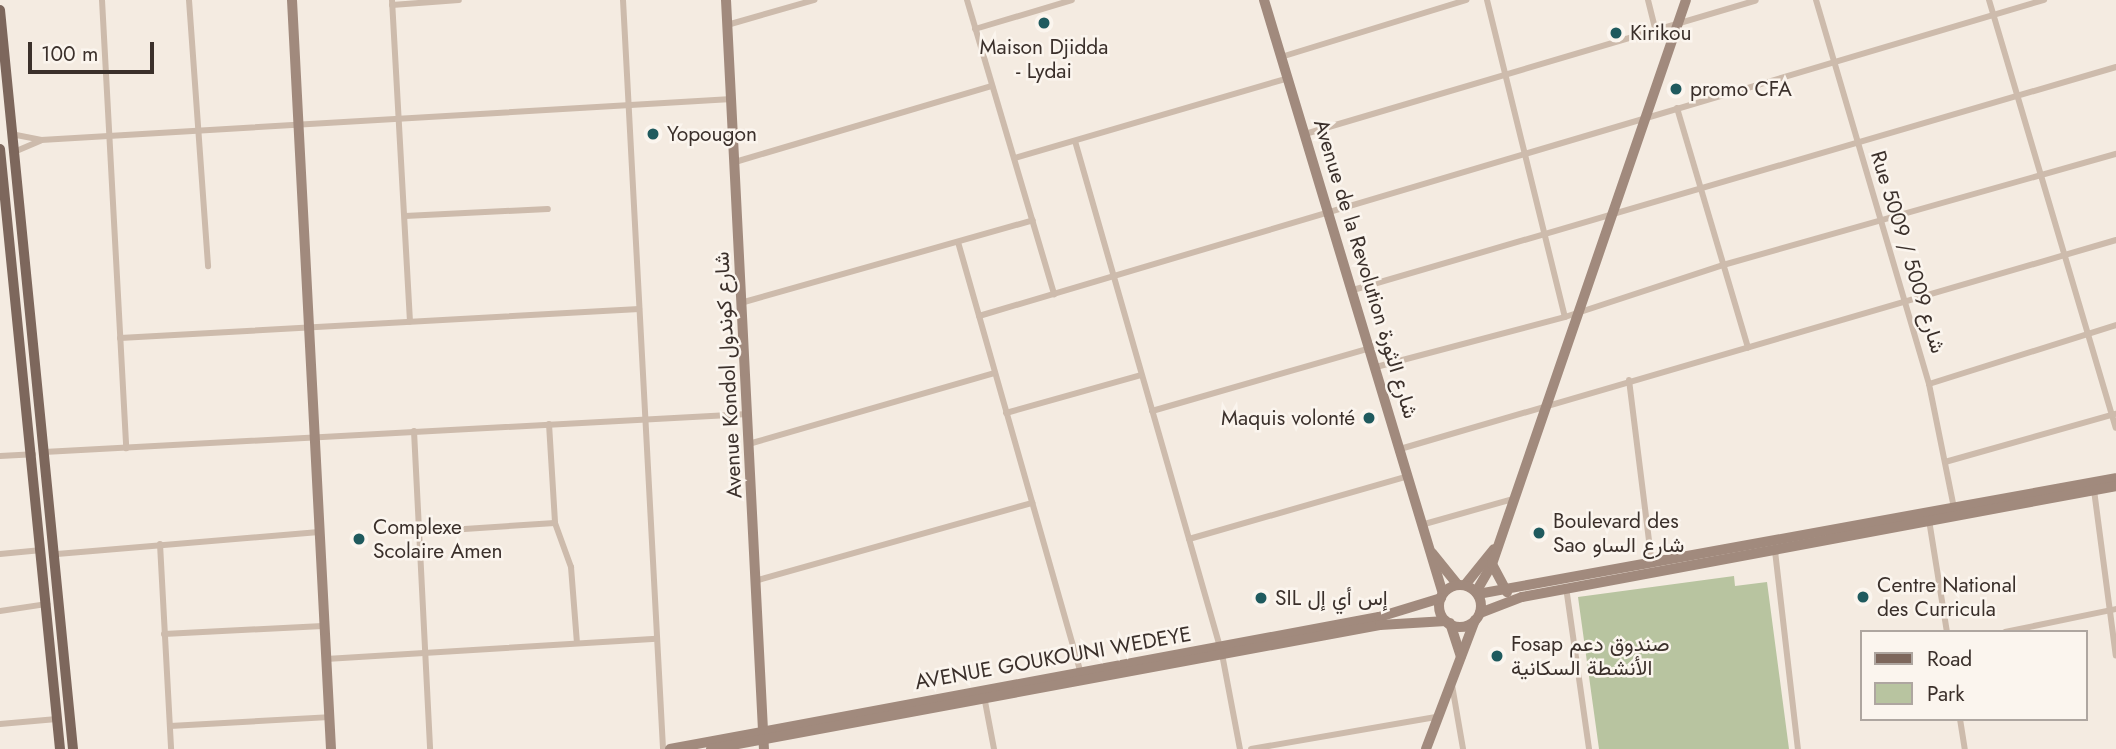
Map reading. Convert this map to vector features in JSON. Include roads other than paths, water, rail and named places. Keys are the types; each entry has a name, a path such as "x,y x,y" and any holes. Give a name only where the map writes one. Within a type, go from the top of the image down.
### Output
{"main road":[{"path":"0,10 39,453 60,749"},
{"path":"0,149 39,453 57,554 73,749"}],"street":[{"path":"102,0 127,448"},
{"path":"189,0 208,266"},
{"path":"292,0 331,749"},
{"path":"410,321 392,2 459,0"},
{"path":"623,0 663,749"},
{"name":"Avenue Kondol شارع كوندول","path":"726,0 752,443 764,740"},
{"path":"727,25 814,0"},
{"path":"967,0 1016,158 1054,294"},
{"path":"975,29 1072,0"},
{"name":"Avenue de la Revolution شارع الثورة","path":"1264,0 1371,348 1448,622"},
{"path":"1281,57 1466,0"},
{"path":"1487,0 1565,317"},
{"path":"1648,0 1656,31"},
{"path":"1426,749 1451,679 1478,616 1477,593 1492,564 1494,549 1686,0"},
{"path":"1305,134 1756,0"},
{"name":"Rue 5009 / شارع 5009","path":"1816,0 1929,384 1954,512"},
{"path":"1989,0 2038,176 2085,334 2114,414 2116,428"},
{"path":"979,316 1327,209 2044,0"},
{"path":"1353,290 1856,141 2116,68"},
{"path":"1016,158 1289,78"},
{"path":"735,162 992,86"},
{"path":"11,134 41,140 732,99"},
{"path":"1677,107 1748,348"},
{"path":"13,153 41,140"},
{"path":"1075,141 1221,651 1240,749"},
{"path":"1376,367 1578,314 1723,265 1882,224 2116,154"},
{"path":"405,216 548,209"},
{"path":"744,302 1033,220"},
{"path":"1399,449 2116,240"},
{"path":"958,242 1081,673"},
{"path":"120,338 639,309"},
{"path":"1929,384 2116,325"},
{"path":"1152,411 1371,348"},
{"path":"752,443 994,373"},
{"path":"1006,413 1141,375"},
{"path":"1629,380 1652,565"},
{"path":"0,456 316,435 750,414"},
{"path":"1945,463 2114,414"},
{"path":"549,424 555,523 571,567 577,643"},
{"path":"414,431 430,749"},
{"path":"1189,539 1408,476"},
{"path":"1494,549 1461,585 1477,593 1507,592 1774,551 2116,478"},
{"path":"1954,512 2116,486"},
{"path":"2094,490 2113,609 2116,656"},
{"path":"1421,525 1513,499"},
{"path":"758,580 1032,503"},
{"path":"1565,585 1652,565 1929,517"},
{"path":"1929,517 1947,630"},
{"path":"419,532 555,523"},
{"path":"57,554 319,531"},
{"path":"160,544 172,749"},
{"path":"0,554 44,550"},
{"name":"Avenue de la Revolution شارع الثورة","path":"1429,550 1461,585"},
{"path":"1774,551 1798,749"},
{"path":"1492,564 1507,592"},
{"name":"AVENUE GOUKOUNI WEDEYE","path":"984,694 1221,651 1417,609 1461,585"},
{"path":"1565,585 1589,749"},
{"name":"AVENUE GOUKOUNI WEDEYE","path":"711,749 1081,673 1417,619 1448,622 1478,616 1565,585"},
{"path":"0,611 49,603"},
{"path":"2014,630 2113,609"},
{"path":"1448,622 1461,656"},
{"path":"164,634 324,626"},
{"path":"326,659 656,639"},
{"path":"1451,679 1463,749"},
{"path":"984,694 994,749"},
{"path":"170,726 329,717"},
{"path":"1251,749 1437,717"},
{"path":"0,724 58,719"},
{"path":"1960,721 1965,749"},
{"name":"AVENUE GOUKOUNI WEDEYE","path":"670,749 764,740"}],"place":[{"name":"Maison Djidda - Lydai","path":"1044,23"},
{"name":"Kirikou","path":"1616,33"},
{"name":"promo CFA","path":"1676,89"},
{"name":"Yopougon","path":"653,134"},
{"name":"Maquis volonté","path":"1369,418"},
{"name":"Boulevard des Sao شارع الساو","path":"1539,533"},
{"name":"Complexe Scolaire Amen","path":"359,539"},
{"name":"Centre National des Curricula","path":"1863,597"},
{"name":"SIL إس أي إل","path":"1261,598"},
{"name":"Fosap صندوق دعم الأنشطة السكانية","path":"1497,656"}]}
